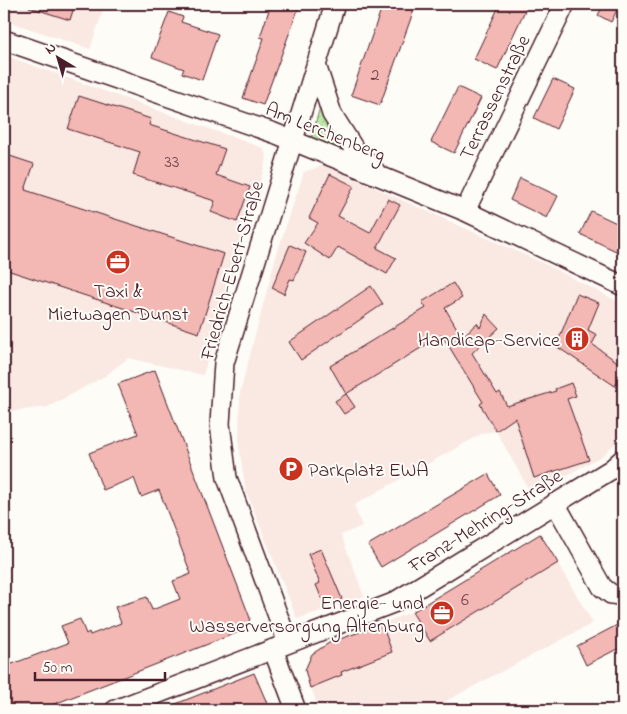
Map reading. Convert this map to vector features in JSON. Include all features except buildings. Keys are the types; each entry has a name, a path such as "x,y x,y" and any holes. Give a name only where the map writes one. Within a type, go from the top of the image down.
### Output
{"street":[{"name":"Friedrich-Ebert-Straße","path":"296,710 281,646 227,478 220,424 224,363 334,4"},
{"name":"Terrassenstraße","path":"465,211 565,4"},
{"name":"Am Lerchenberg","path":"4,40 293,140 465,211 623,286"},
{"path":"316,65 332,114 354,149 381,177"},
{"name":"Franz-Mehring-Straße","path":"115,710 393,603 612,469 623,459"},
{"path":"555,503 602,587 611,594 623,596"}],"shaded area":[{"path":"4,4 105,4 90,49 4,20"},
{"path":"4,55 263,148 267,158 203,375 128,358 105,376 48,407 4,412"},
{"path":"324,165 543,263 623,304 623,436 603,455 532,495 496,431 483,433 354,505 362,526 341,535 364,596 297,619 246,491 239,447 240,393 276,256 304,172"},
{"path":"540,534 593,623 446,701 442,710 319,710 305,670 312,654 329,643 412,612"}],"green space":[{"path":"320,107 347,153 310,142"}],"place":[{"name":"Taxi & Mietwagen Dunst","path":"118,262"},
{"name":"Handicap-Service","path":"577,339"},
{"name":"Parkplatz EWA","path":"291,469"},
{"name":"Energie- und Wasserversorgung Altenburg","path":"442,613"}]}
